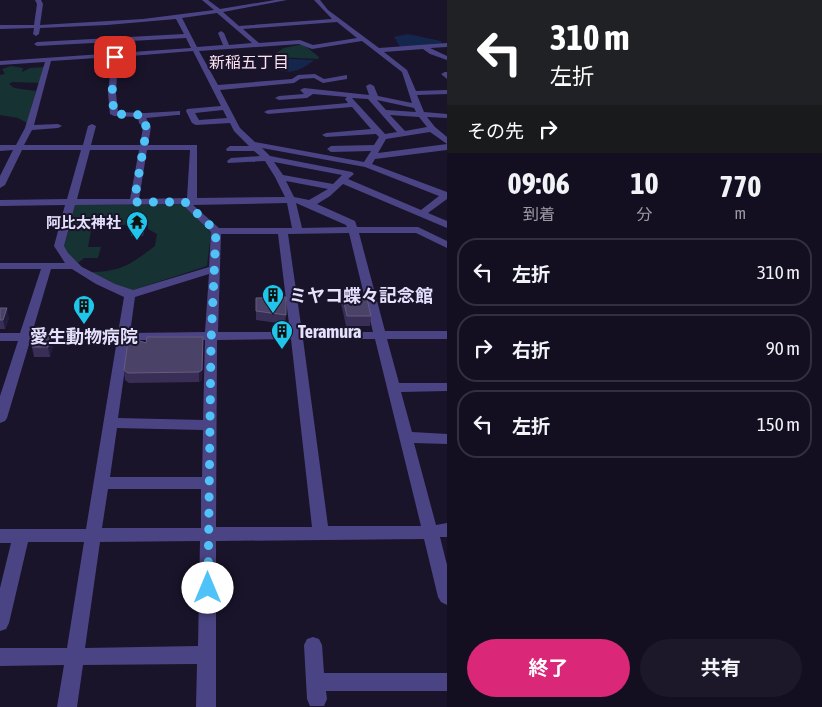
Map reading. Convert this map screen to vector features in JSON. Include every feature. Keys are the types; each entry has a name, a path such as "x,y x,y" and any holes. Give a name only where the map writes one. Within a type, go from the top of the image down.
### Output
{"street":[{"path":"36,62 36,27 40,4 38,0"},
{"path":"205,0 259,46"},
{"path":"0,27 104,25 218,12 284,0"},
{"path":"317,0 326,11 405,71 419,110 432,129 447,142"},
{"path":"178,17 236,129 267,158 280,177 291,201 298,231"},
{"path":"237,28 338,20"},
{"path":"221,33 227,48"},
{"path":"37,44 187,36"},
{"path":"0,63 48,62 300,42 312,46 363,39"},
{"path":"377,50 447,45"},
{"path":"424,46 432,53 446,57"},
{"path":"115,57 112,93 114,114 138,114 142,116 177,113"},
{"path":"0,185 17,148 29,128 48,62"},
{"path":"214,88 294,81 298,77 315,76 323,80 344,77"},
{"path":"279,98 307,96 309,94 294,81"},
{"path":"370,86 374,96 370,98"},
{"path":"306,91 370,98 447,116"},
{"path":"413,94 447,92"},
{"path":"347,95 353,105 380,134"},
{"path":"370,98 403,134"},
{"path":"268,112 353,105"},
{"path":"318,118 330,113 326,107"},
{"path":"225,108 190,111 196,123 232,120"},
{"path":"383,112 419,110"},
{"path":"134,202 147,127 143,123 142,116"},
{"path":"29,128 58,126"},
{"path":"92,126 70,202 59,246 60,253 91,277 129,293 213,269"},
{"path":"326,135 403,134 432,129"},
{"path":"310,204 327,194 366,162 376,148 380,134"},
{"path":"366,162 447,142"},
{"path":"230,149 254,146 366,162 446,195 423,213"},
{"path":"0,148 194,148 188,202"},
{"path":"332,149 376,148"},
{"path":"231,161 267,158 346,177 447,225"},
{"path":"280,177 334,188"},
{"path":"0,203 301,200 350,222 354,231 405,437 446,591"},
{"path":"188,202 216,231 418,230 445,241"},
{"path":"206,707 211,336 216,231"},
{"path":"283,231 321,532"},
{"path":"0,266 75,266"},
{"path":"0,418 47,266"},
{"path":"67,707 125,336 129,293"},
{"path":"0,337 447,335"},
{"path":"394,388 447,387"},
{"path":"111,423 210,425"},
{"path":"405,437 445,442"},
{"path":"102,483 209,483"},
{"path":"0,536 430,532 447,530"},
{"path":"0,622 21,536"},
{"path":"313,645 317,690 447,682"},
{"path":"0,657 207,656"}],"green space":[{"path":"303,44 319,57 318,59 275,57 276,53 284,48"},
{"path":"11,66 23,68 22,72 30,68 44,67 40,83 12,82 9,84 14,88 36,91 27,123 18,118 0,115 0,75 5,74 2,69"},
{"name":"阿比太神社","path":"184,204 211,233 207,266 133,290 124,290 90,272 118,269 139,258 155,246 157,234 148,229 148,224 92,226 88,247 101,247 98,258 84,258 78,263 63,250 75,205"}],"water":[{"path":"408,34 441,41 442,45 401,48 394,37"},
{"path":"273,58 314,60 301,69 290,72 275,67"}],"building":[{"path":"134,221 145,222 143,233 131,233"},
{"path":"342,294 358,294 359,299 367,299 371,316 347,316"},
{"path":"286,297 286,315 256,311 256,298"},
{"path":"0,308 7,308 3,320 0,320"},
{"path":"36,336 52,336 48,347 32,347"},
{"path":"147,337 203,337 202,370 199,372 128,373 124,370 128,341 131,338 146,343"}],"place":[{"name":"阿比太神社","path":"137,241"},
{"name":"ミヤコ蝶々記念館","path":"273,314"},
{"name":"愛生動物病院","path":"84,325"},
{"name":"Teramura","path":"282,350"}],"district":[{"name":"新稲五丁目","path":"249,62"}],"route":[{"path":"115,57 112,93 114,114 142,115 143,123 147,127 134,202 185,202 216,231 211,343 208,588"}]}
